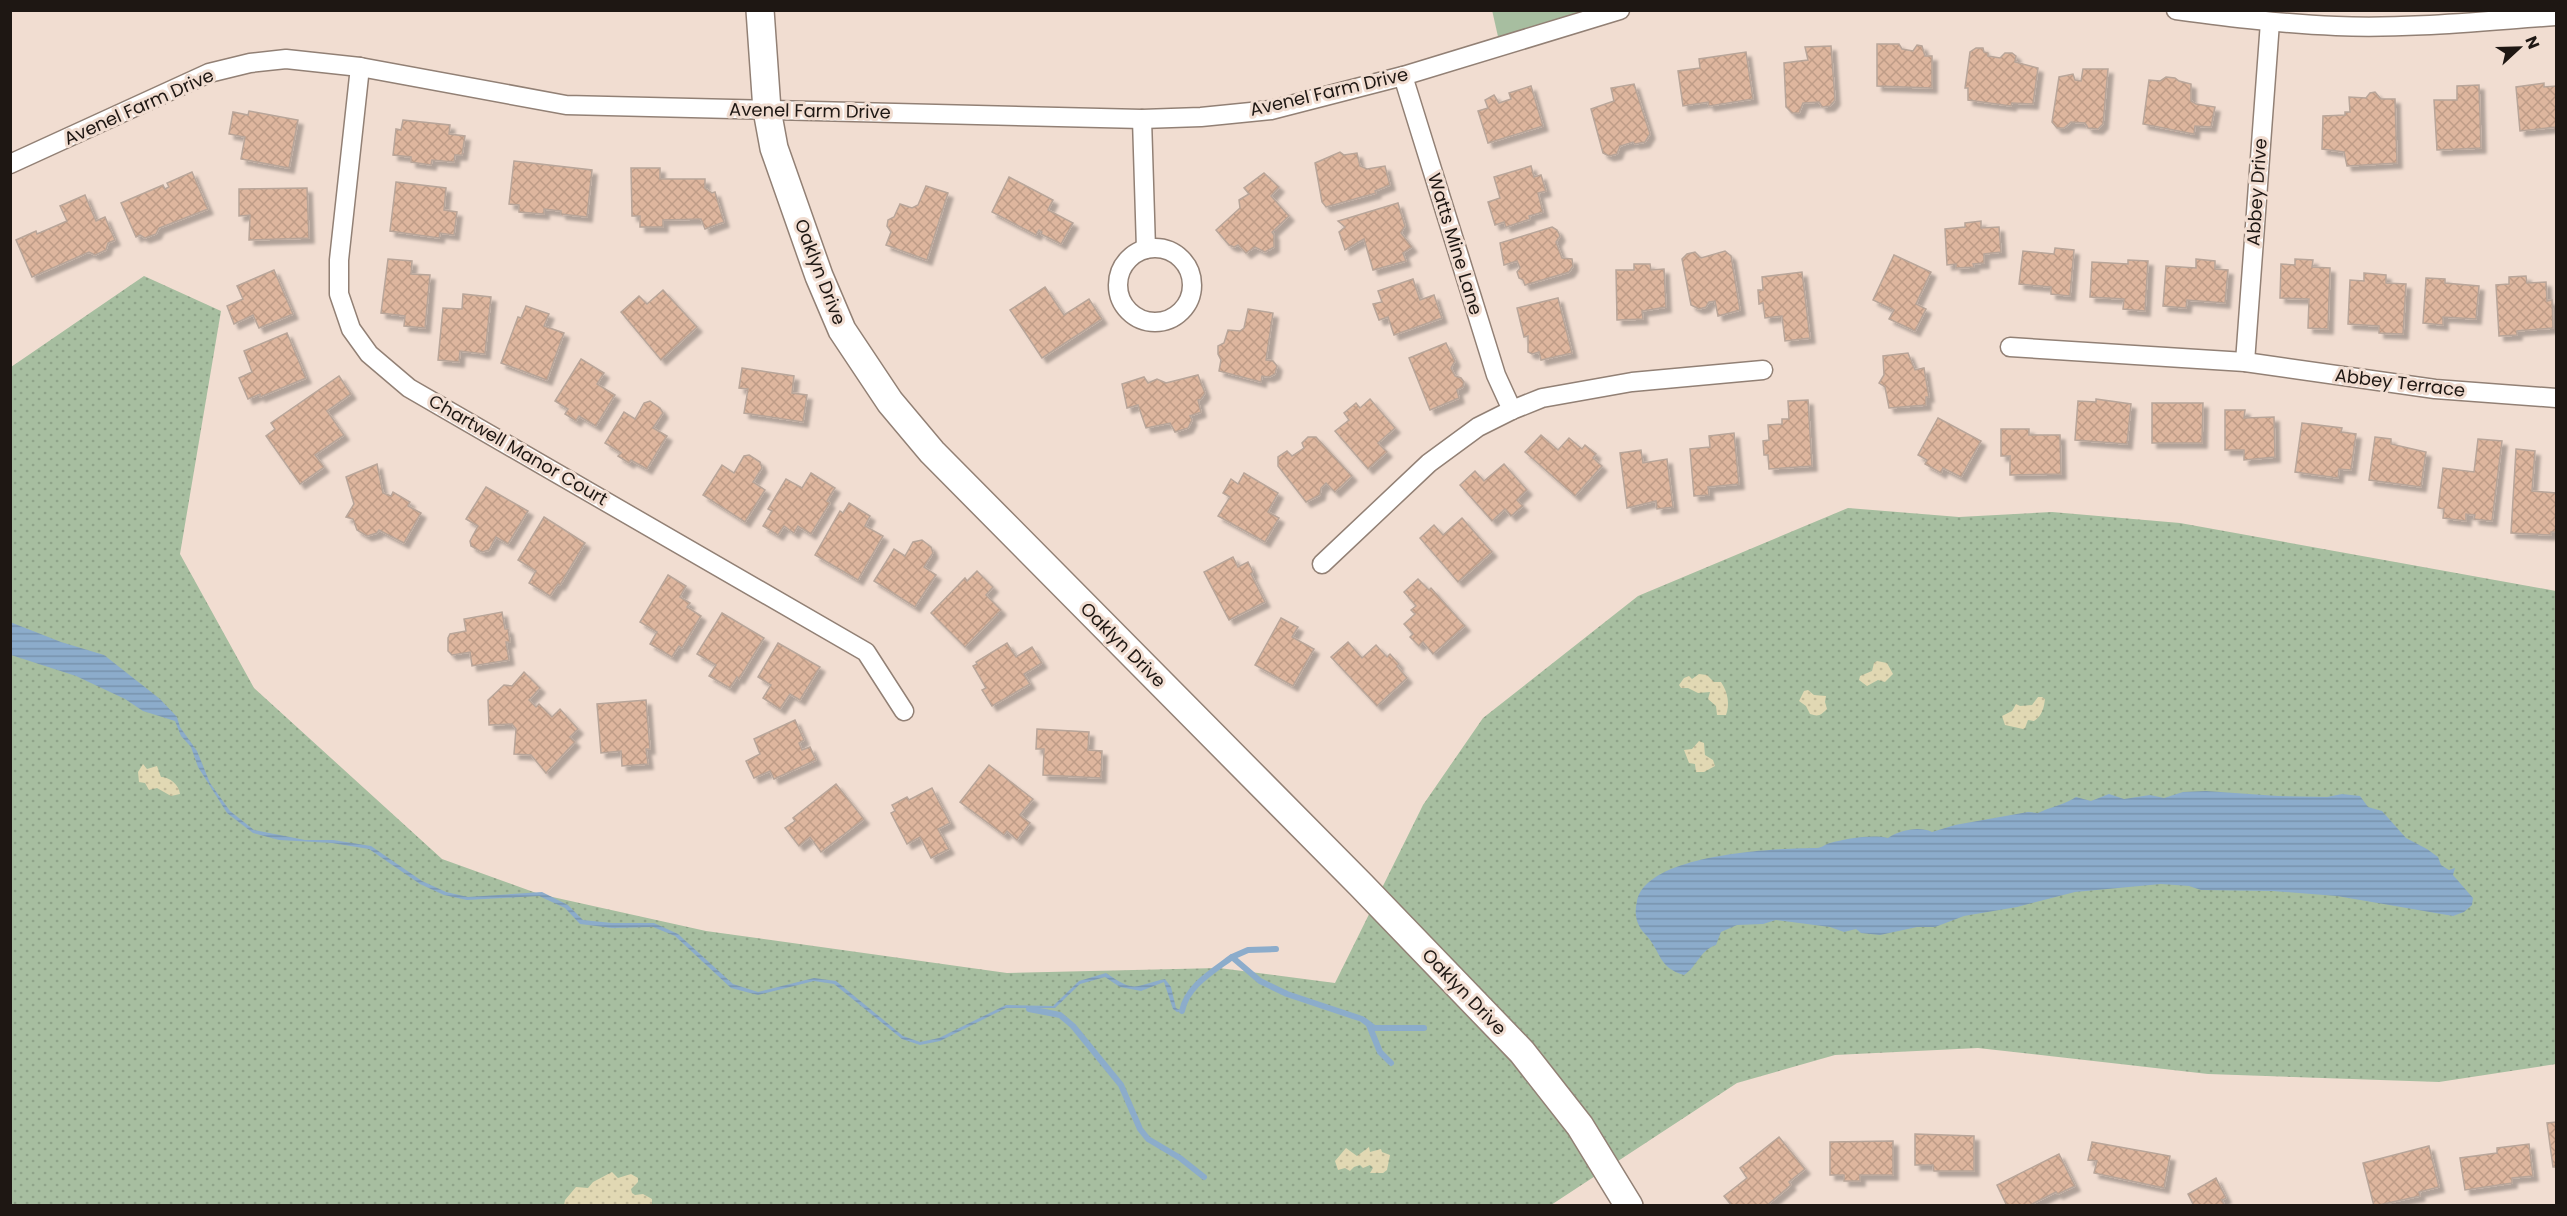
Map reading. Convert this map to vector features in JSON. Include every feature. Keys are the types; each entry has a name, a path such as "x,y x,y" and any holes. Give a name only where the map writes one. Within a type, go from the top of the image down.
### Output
{"street":[{"name":"Oaklyn Drive","path":"759,10 767,110 774,148 819,276 842,330 890,402 932,452 1352,876 1522,1052 1580,1126 1629,1206"},
{"name":"Avenel Farm Drive","path":"10,164 209,73 250,63 286,59 360,67 566,105 1142,119 1201,117 1271,110 1403,76 1620,10"},
{"path":"2176,10 2270,22 2338,26 2405,25 2556,16"},
{"name":"Abbey Drive","path":"2245,362 2270,22"},
{"name":"Chartwell Manor Court","path":"360,67 339,260 339,294 351,329 369,354 410,388 866,652 904,711"},
{"name":"Watts Mine Lane","path":"1403,76 1496,375 1512,410"},
{"path":"1142,119 1146,249"},
{"path":"1159,248 1172,252 1182,260 1189,271 1192,283 1188,302 1176,317 1164,322 1151,323 1130,314 1118,293 1117,282 1126,260 1146,249 1159,248"},
{"name":"Abbey Terrace","path":"2010,347 2245,362 2435,389 2556,398"},
{"path":"1322,564 1429,463 1478,426 1512,410 1542,398 1632,382 1763,370"}],"green space":[{"path":"1492,10 1613,11 1499,41"},
{"path":"144,276 221,311 180,554 254,688 442,859 539,894 706,931 1007,973 1219,968 1335,983 1423,805 1483,718 1638,596 1848,508 1959,517 2052,512 2180,523 2556,591 2556,1064 2439,1082 2208,1074 1978,1048 1835,1055 1737,1083 1551,1205 11,1205 11,367"}],"sand":[{"path":"1877,661 1887,663 1893,674 1885,682 1878,680 1867,686 1859,680 1860,676 1872,671"},
{"path":"1699,674 1707,675 1714,682 1721,682 1728,698 1726,715 1717,715 1716,706 1708,699 1710,692 1698,693 1688,688 1681,688 1679,685 1684,678 1689,676 1692,679"},
{"path":"1808,690 1814,695 1826,696 1827,709 1821,714 1810,714 1806,706 1799,701 1804,691"},
{"path":"2038,697 2045,699 2042,712 2037,719 2028,720 2023,729 2005,725 2002,716 2012,711 2016,704 2032,705"},
{"path":"1699,741 1704,743 1705,755 1713,760 1715,766 1704,772 1696,772 1695,764 1689,763 1684,750 1692,749"},
{"path":"143,764 147,769 157,766 161,777 174,782 180,794 171,796 157,788 149,790 145,783 139,782 138,772"},
{"path":"1369,1147 1370,1152 1381,1149 1382,1152 1390,1155 1387,1170 1383,1173 1370,1173 1373,1168 1370,1165 1363,1168 1360,1165 1350,1171 1345,1168 1338,1170 1335,1161 1346,1148 1357,1156"},
{"path":"612,1172 618,1178 631,1174 638,1178 638,1182 631,1189 632,1193 643,1194 652,1199 652,1205 564,1205 565,1200 576,1187 588,1188 593,1182"}],"water":[{"path":"10,622 61,642 104,655 160,699 177,717 180,727 197,751 210,783 230,811 254,830 305,840 333,840 371,846 422,881 446,892 468,897 542,892 568,905 583,920 654,923 678,934 733,984 758,992 814,978 836,981 903,1036 920,1042 939,1038 1006,1005 1053,1006 1079,981 1106,973 1130,986 1140,986 1165,979 1171,987 1176,1008 1182,1011 1177,1012 1173,1009 1164,982 1141,991 1120,987 1105,977 1080,984 1055,1008 1006,1008 940,1041 920,1045 902,1039 834,984 814,981 758,995 731,988 675,936 653,927 612,928 580,924 565,908 539,896 467,900 444,895 420,884 369,849 332,843 279,840 253,833 227,813 198,767 191,747 181,736 175,721 143,711 125,699 76,676 11,655"},
{"path":"2206,791 2278,796 2327,797 2342,794 2360,796 2368,807 2382,811 2406,838 2438,857 2441,865 2449,870 2455,868 2453,875 2473,898 2472,905 2464,912 2453,916 2337,896 2273,891 2201,890 2189,886 2161,884 2075,892 2017,907 1964,916 1935,927 1917,927 1880,935 1861,933 1856,929 1844,932 1830,927 1776,920 1763,924 1737,925 1721,932 1716,945 1706,951 1684,975 1675,972 1664,963 1636,919 1637,901 1646,885 1664,872 1716,856 1819,848 1830,843 1859,838 1888,838 1910,830 1921,829 1932,832 1955,825 2028,812 2038,813 2076,797 2091,801 2109,794 2124,799 2150,795 2164,798 2183,792"}],"building":[{"path":"1877,44 1899,44 1902,49 1913,51 1917,45 1922,46 1925,56 1932,56 1932,88 1877,86"},
{"path":"1831,46 1835,100 1830,106 1822,107 1819,102 1803,103 1799,113 1792,113 1786,107 1784,63 1808,60 1805,47"},
{"path":"1976,48 1983,48 1988,56 2000,58 2005,53 2012,53 2016,56 2015,62 2038,68 2033,104 2012,103 2011,106 1968,100 1968,88 1965,88 1970,52"},
{"path":"1746,52 1753,99 1709,106 1708,102 1683,106 1678,71 1700,68 1699,59"},
{"path":"2083,69 2108,69 2103,124 2098,129 2088,128 2085,123 2071,122 2064,128 2057,128 2052,122 2059,77 2073,74 2075,80 2081,81"},
{"path":"2166,77 2191,84 2191,101 2215,107 2211,127 2195,126 2194,134 2143,124 2149,80 2160,81"},
{"path":"2544,83 2544,87 2556,86 2556,127 2520,131 2516,87"},
{"path":"1634,84 1650,134 1645,142 1635,144 1633,142 1620,146 1617,154 1609,156 1603,153 1591,109 1614,101 1611,88"},
{"path":"2479,85 2481,148 2437,150 2434,100 2457,100 2457,86"},
{"path":"1531,86 1543,126 1488,143 1478,111 1488,108 1485,100 1494,95 1499,103 1511,99 1509,93"},
{"path":"2375,92 2381,99 2395,99 2397,163 2347,166 2344,152 2322,149 2323,116 2345,115 2345,112 2350,112 2349,97 2366,98 2370,93"},
{"path":"249,111 298,120 289,168 241,159 245,137 229,134 233,112 248,115"},
{"path":"403,120 450,125 449,134 465,136 462,155 455,155 454,162 432,160 431,165 411,162 411,157 393,155 396,129 401,130"},
{"path":"1340,152 1344,155 1357,153 1360,166 1367,169 1385,166 1390,185 1375,191 1376,193 1326,207 1322,202 1315,163"},
{"path":"514,161 592,170 587,217 561,214 561,211 544,209 544,214 519,212 519,205 509,204"},
{"path":"1531,166 1534,177 1541,175 1546,191 1538,193 1543,212 1506,227 1504,222 1495,225 1488,202 1500,198 1494,177"},
{"path":"631,168 660,168 660,179 705,179 705,188 712,193 715,192 724,222 705,229 701,219 663,220 663,227 640,227 640,216 632,216"},
{"path":"192,172 208,209 159,228 156,234 145,238 140,235 136,237 121,203 163,185 165,189 169,187 167,183"},
{"path":"1264,173 1279,187 1271,196 1289,216 1272,232 1274,247 1265,252 1255,247 1246,253 1238,245 1234,247 1229,245 1216,230 1240,208 1239,200 1249,194 1244,188"},
{"path":"1009,177 1053,200 1048,210 1073,223 1061,244 1041,234 1039,230 1036,235 992,212"},
{"path":"396,182 446,188 444,210 457,212 454,235 440,233 439,238 390,231"},
{"path":"926,186 948,193 927,260 886,245 891,232 887,226 888,220 894,217 900,204 912,208 918,205"},
{"path":"307,188 309,238 249,240 250,215 239,216 239,189"},
{"path":"85,195 96,221 105,217 115,240 108,243 106,250 95,255 89,252 32,277 16,240 67,221 60,206"},
{"path":"1398,203 1405,226 1401,233 1412,247 1403,253 1406,261 1373,270 1364,239 1345,250 1339,232 1345,227 1338,221"},
{"path":"1981,221 1981,228 1999,227 2001,252 1984,254 1984,263 1973,264 1974,267 1956,268 1956,264 1947,265 1945,229 1965,227 1965,223"},
{"path":"1552,227 1560,236 1556,242 1562,258 1572,259 1573,266 1569,272 1525,285 1517,272 1520,268 1517,261 1504,265 1500,243"},
{"path":"2055,248 2074,250 2070,296 2051,294 2051,287 2019,284 2023,251 2054,254"},
{"path":"1725,251 1731,256 1740,310 1718,316 1715,301 1699,309 1691,305 1682,259 1687,254 1695,252 1701,258"},
{"path":"1894,255 1931,272 1916,304 1926,309 1915,331 1889,319 1894,310 1873,300"},
{"path":"388,259 412,261 411,274 430,275 425,328 404,326 405,316 381,313"},
{"path":"2196,259 2215,261 2215,269 2228,270 2225,303 2187,300 2186,308 2163,306 2166,266 2196,268"},
{"path":"2295,259 2313,260 2312,267 2330,268 2328,329 2308,328 2309,299 2280,298 2281,264 2295,265"},
{"path":"2128,260 2148,261 2145,311 2123,309 2124,299 2090,297 2092,262 2128,264"},
{"path":"1634,264 1650,264 1651,270 1664,269 1666,307 1642,311 1643,319 1617,320 1616,270 1634,270"},
{"path":"274,270 293,314 259,328 253,315 234,324 227,306 243,299 237,286"},
{"path":"1802,272 1810,338 1785,341 1782,316 1765,318 1763,303 1759,304 1758,290 1763,290 1762,277"},
{"path":"2364,273 2386,275 2386,283 2406,284 2403,334 2379,333 2379,326 2348,324 2350,280 2364,281"},
{"path":"2526,276 2527,283 2546,282 2547,301 2552,300 2553,328 2517,331 2517,335 2499,336 2496,285 2509,284 2509,277"},
{"path":"2426,278 2445,279 2445,283 2479,286 2476,319 2443,317 2443,325 2423,323"},
{"path":"1413,279 1420,300 1434,295 1442,318 1394,335 1388,317 1379,320 1373,304 1382,302 1378,291"},
{"path":"1045,287 1064,315 1089,299 1102,319 1042,358 1010,310"},
{"path":"663,290 697,327 661,360 621,312 639,296 647,304"},
{"path":"463,294 491,297 485,354 460,351 459,362 438,360 443,308 462,309"},
{"path":"1558,298 1572,353 1541,360 1539,352 1532,354 1528,352 1528,336 1524,337 1517,308"},
{"path":"526,306 549,314 544,326 564,333 547,380 501,363 518,317 521,318"},
{"path":"1248,309 1273,313 1266,360 1273,361 1277,366 1275,374 1269,377 1262,376 1261,382 1219,371 1221,360 1218,346 1224,343 1228,330 1240,331 1244,328"},
{"path":"287,333 306,378 260,397 260,394 248,399 239,378 252,372 244,351"},
{"path":"1446,343 1455,361 1451,368 1455,376 1464,382 1463,387 1457,390 1459,398 1430,410 1409,358"},
{"path":"1908,353 1915,370 1924,368 1929,397 1926,397 1926,405 1889,408 1885,387 1879,383 1884,375 1883,356"},
{"path":"581,359 604,373 597,384 615,395 596,426 579,416 576,421 565,414 568,409 555,401"},
{"path":"742,368 794,376 792,393 807,395 803,422 744,413 748,389 739,388"},
{"path":"1198,375 1205,393 1198,400 1201,412 1190,416 1192,420 1188,428 1175,432 1170,423 1146,428 1138,405 1127,408 1122,384 1144,377 1148,383 1157,379 1166,383"},
{"path":"339,376 351,394 327,411 344,435 315,455 324,467 300,484 266,436 275,429 271,423"},
{"path":"1370,399 1395,428 1378,443 1387,452 1368,469 1335,431 1349,420 1344,413 1356,403 1360,408"},
{"path":"2096,399 2131,404 2127,444 2075,440 2078,401 2096,402"},
{"path":"1808,400 1812,466 1769,469 1768,455 1764,455 1763,441 1769,440 1768,425 1782,424 1782,419 1789,419 1788,401"},
{"path":"650,401 663,413 653,428 667,436 647,469 631,460 629,463 618,456 621,453 605,443 624,412 635,419 644,403"},
{"path":"2152,403 2203,403 2202,443 2152,443"},
{"path":"2225,410 2245,410 2244,418 2274,417 2275,457 2244,460 2244,450 2225,450"},
{"path":"1938,418 1981,441 1961,477 1943,468 1941,473 1925,464 1927,460 1918,455"},
{"path":"2302,423 2342,428 2341,432 2356,434 2351,470 2339,469 2338,478 2295,472"},
{"path":"2001,429 2029,429 2029,435 2060,435 2061,474 2010,475 2010,456 2001,456"},
{"path":"1734,433 1739,484 1708,487 1709,495 1694,496 1690,449 1710,447 1709,436"},
{"path":"1541,435 1558,450 1569,438 1582,449 1585,445 1596,454 1593,458 1602,466 1575,496 1525,452"},
{"path":"1308,437 1316,437 1352,476 1335,492 1326,483 1321,488 1320,495 1306,502 1278,466 1278,457 1287,451 1292,456 1304,448 1302,443"},
{"path":"2375,437 2391,439 2391,444 2426,452 2421,487 2369,480"},
{"path":"2478,439 2502,441 2492,521 2474,519 2475,515 2466,514 2466,521 2443,518 2444,509 2438,508 2443,468 2474,472"},
{"path":"2516,449 2535,451 2532,491 2556,493 2556,532 2551,532 2551,535 2511,533"},
{"path":"1641,450 1643,463 1667,459 1673,507 1657,509 1656,501 1627,508 1620,453"},
{"path":"749,455 760,462 762,468 753,482 765,490 745,522 703,495 722,465 734,473 744,456"},
{"path":"377,464 383,493 391,496 393,492 410,502 408,506 421,513 404,543 379,530 367,536 357,530 353,519 346,517 354,504 346,477"},
{"path":"1504,464 1527,490 1517,500 1523,506 1511,516 1505,509 1492,521 1460,485 1475,471 1484,481"},
{"path":"811,473 835,488 827,501 830,503 811,534 798,526 794,533 784,526 778,535 763,526 772,511 768,509 786,479 802,488"},
{"path":"1244,473 1278,493 1268,512 1279,518 1265,542 1218,516 1230,497 1223,493 1231,479 1238,484"},
{"path":"486,487 528,511 508,544 496,537 489,550 482,552 471,546 470,541 478,526 466,519"},
{"path":"849,503 870,516 865,526 883,536 858,580 815,555 840,511 843,513"},
{"path":"544,517 585,543 560,585 558,584 550,596 529,583 536,571 518,560"},
{"path":"1462,518 1492,552 1458,582 1420,538 1434,525 1443,535"},
{"path":"922,540 931,547 933,553 924,567 936,575 915,607 874,581 894,549 905,556 913,542"},
{"path":"1233,557 1238,567 1248,562 1253,572 1251,574 1265,602 1229,620 1204,572"},
{"path":"977,571 993,587 986,595 1001,610 965,647 931,613 965,578 967,581"},
{"path":"668,575 686,586 680,597 690,603 687,607 701,616 682,648 679,646 672,657 650,644 657,632 640,622"},
{"path":"1418,579 1429,590 1431,588 1465,626 1433,654 1423,642 1419,646 1410,637 1413,634 1404,624 1415,614 1411,610 1416,606 1404,592"},
{"path":"502,612 510,642 506,642 509,660 472,666 470,652 452,655 448,651 450,634 466,631 464,619"},
{"path":"722,613 764,638 739,679 737,677 730,688 709,676 716,665 697,654"},
{"path":"1281,618 1298,627 1292,637 1314,649 1293,686 1255,665"},
{"path":"1348,642 1362,658 1376,645 1387,657 1390,654 1407,678 1377,706 1331,657"},
{"path":"778,643 820,667 800,700 790,694 780,709 763,698 771,685 758,677"},
{"path":"1007,643 1016,657 1032,647 1042,663 1024,674 1030,684 992,706 982,690 986,688 973,666"},
{"path":"524,672 540,688 529,700 536,707 539,704 552,717 560,709 578,729 570,737 575,742 546,773 531,755 514,754 516,729 512,724 489,725 488,700 504,685 512,686"},
{"path":"646,700 650,749 646,749 648,764 622,766 621,751 601,753 597,704"},
{"path":"795,720 804,740 799,743 802,750 810,747 816,760 774,779 770,771 754,778 746,761 760,754 754,739"},
{"path":"1037,729 1089,732 1088,750 1102,751 1101,778 1043,775 1044,749 1036,749"},
{"path":"989,765 1033,799 1020,815 1030,823 1017,840 1007,831 1004,835 960,802"},
{"path":"836,784 864,819 821,852 810,837 799,846 785,828 795,821 793,818"},
{"path":"932,788 950,823 938,829 949,849 931,858 920,837 907,844 891,813 895,811 892,805 907,797 909,800"},
{"path":"2556,1122 2556,1167 2553,1167 2547,1123"},
{"path":"1915,1134 1974,1136 1974,1171 1934,1171 1933,1165 1915,1165"},
{"path":"1779,1137 1805,1169 1789,1182 1791,1185 1766,1206 1732,1206 1724,1196 1747,1178 1740,1168"},
{"path":"1893,1141 1893,1175 1860,1175 1860,1181 1844,1181 1844,1175 1830,1175 1830,1142"},
{"path":"2092,1142 2170,1156 2164,1188 2094,1173 2097,1161 2088,1160"},
{"path":"2529,1144 2533,1176 2512,1178 2512,1183 2465,1190 2460,1158 2497,1153 2497,1148"},
{"path":"2429,1146 2439,1187 2419,1192 2420,1196 2374,1206 2363,1163"},
{"path":"2059,1154 2075,1186 2058,1194 2056,1192 2028,1206 2007,1206 1997,1185"},
{"path":"2216,1178 2226,1198 2222,1200 2225,1206 2194,1206 2188,1194"}],"waterway":[{"path":"1232,957 1248,950 1276,949"},
{"path":"1182,1011 1189,994 1195,987 1232,957 1260,981 1287,994 1362,1019 1374,1028 1424,1028"},
{"path":"1029,1009 1060,1015 1073,1026 1121,1085 1140,1129 1148,1139 1180,1158 1204,1177"},
{"path":"1369,1025 1380,1052 1391,1063"}]}
